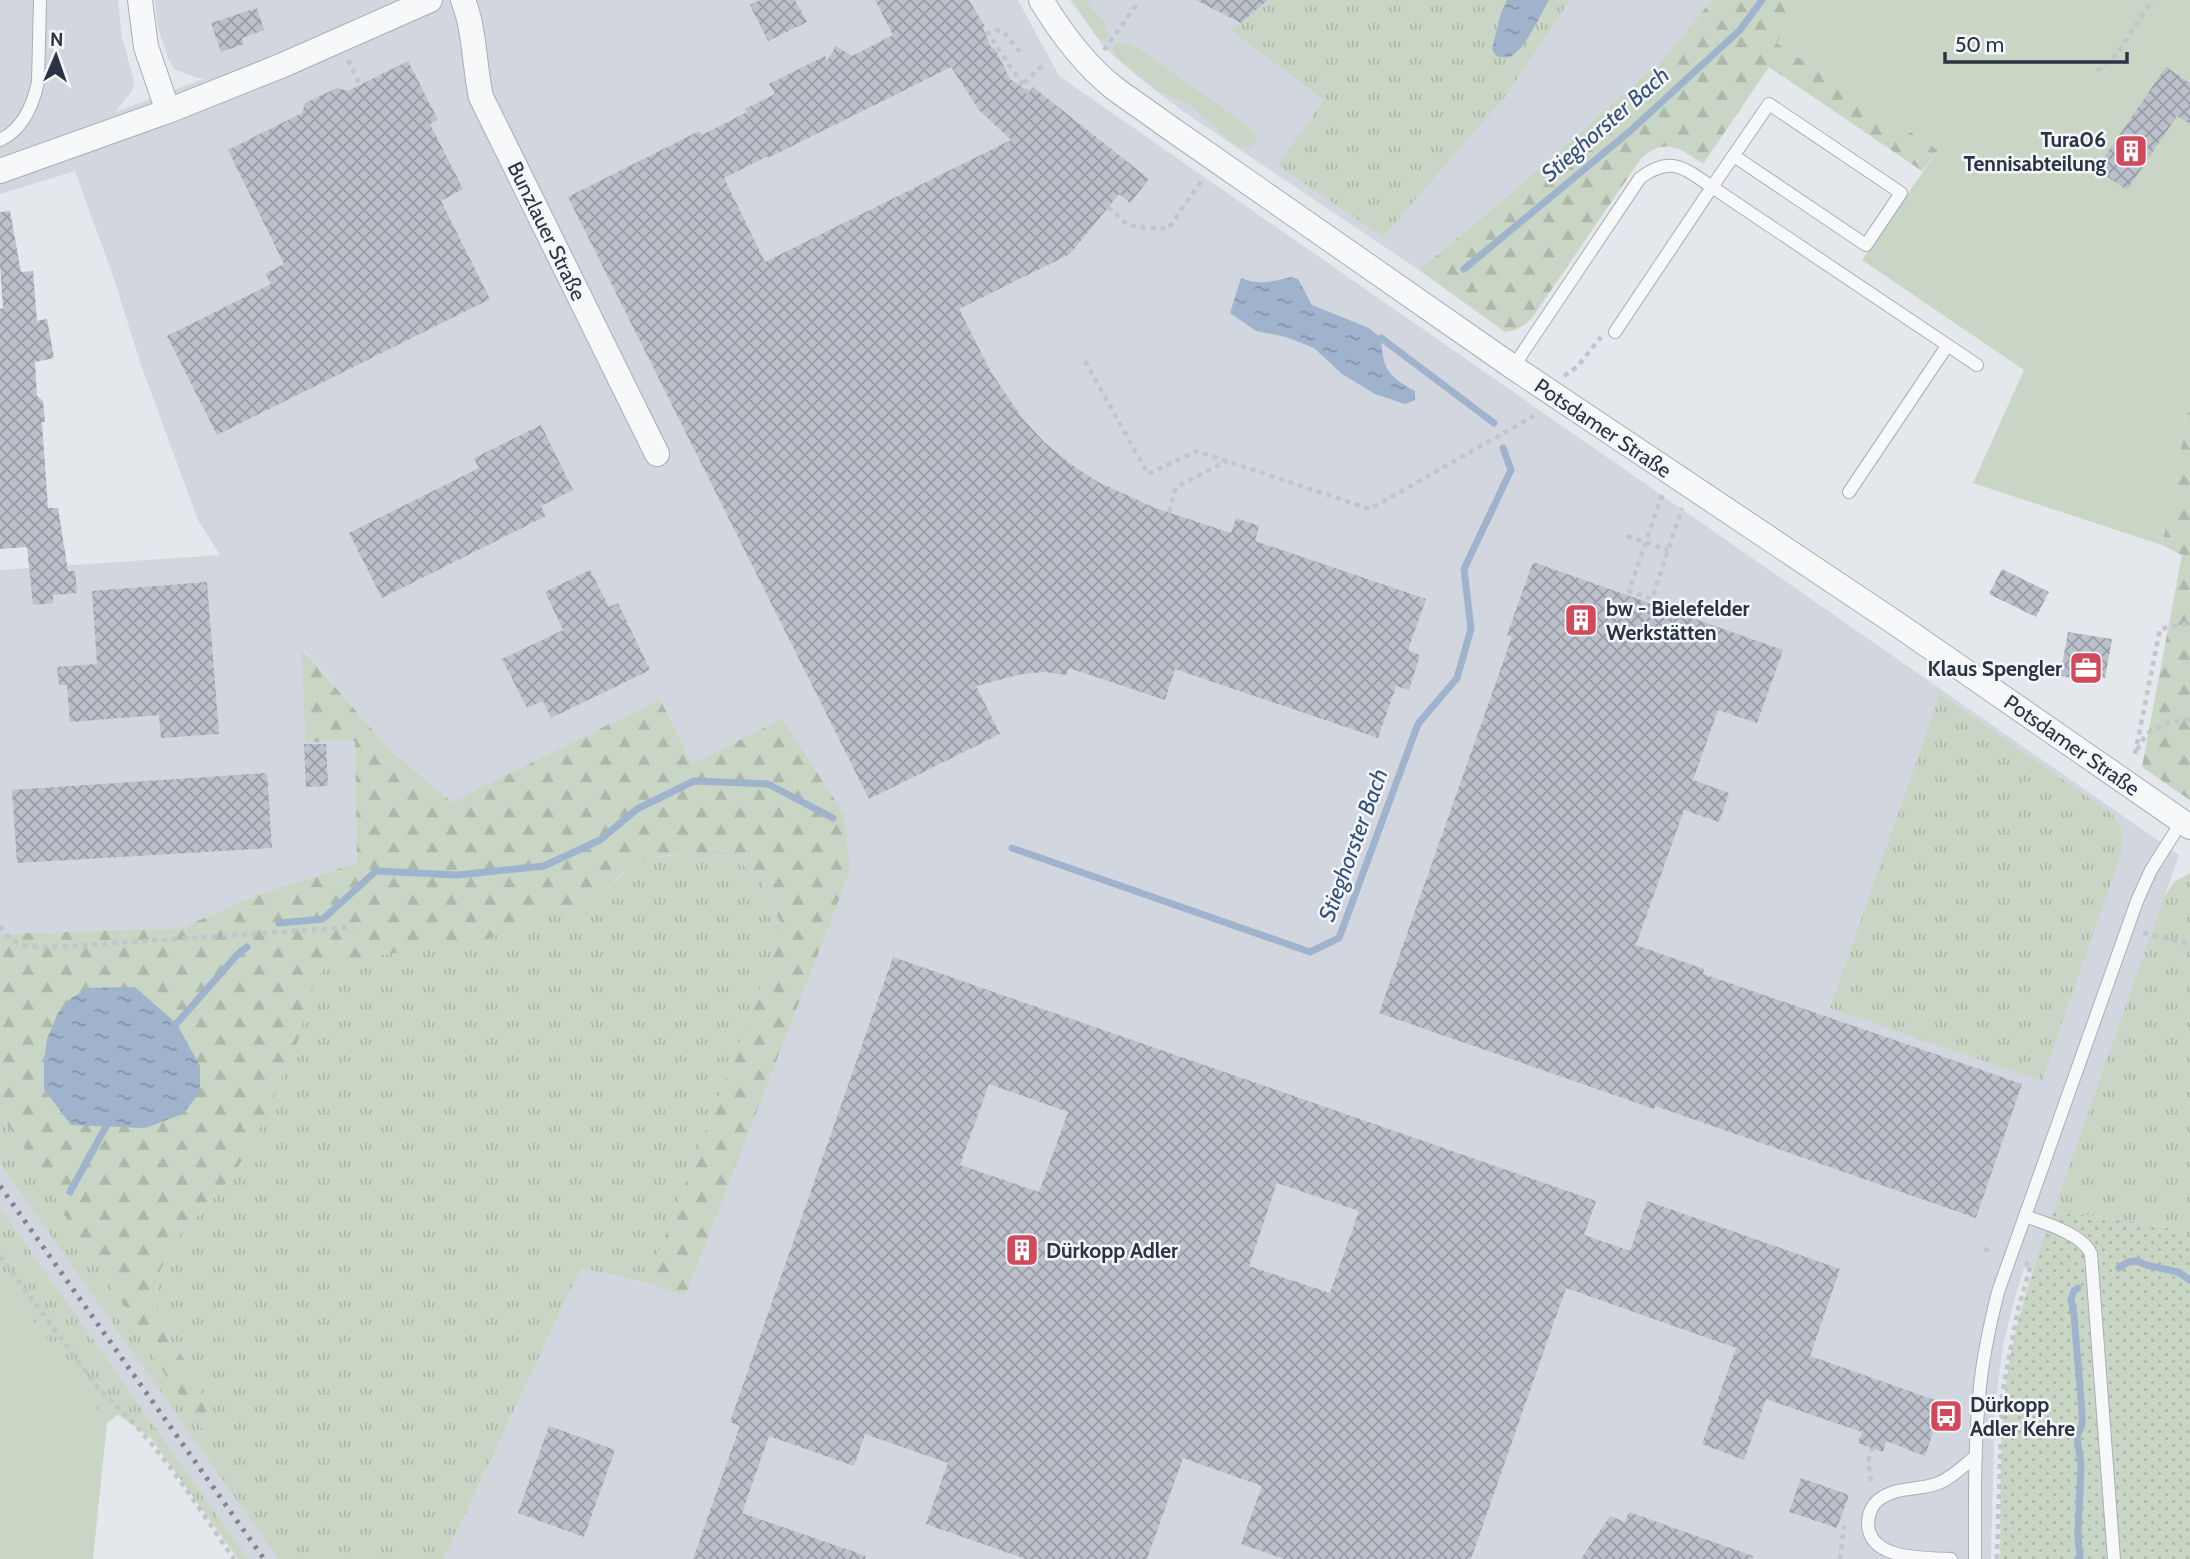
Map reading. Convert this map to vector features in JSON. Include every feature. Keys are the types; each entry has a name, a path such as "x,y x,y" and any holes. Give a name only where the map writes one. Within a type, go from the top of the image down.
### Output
{"street":[{"path":"140,0 146,47 168,111"},
{"path":"0,171 168,111 283,65 430,0"},
{"name":"Bunzlauer Straße","path":"463,0 471,26 475,71 481,97 657,454"},
{"name":"Potsdamer Straße","path":"1041,0 1066,38 1114,88 1513,368 1546,403 1897,624 2186,824"}],"lane":[{"path":"0,140 18,126 36,93 40,0"},
{"path":"1615,332 1769,104 1901,193 1866,245 1734,156"},
{"path":"1513,368 1640,178 1653,168 1667,164 1683,168 1713,187 1977,365"},
{"path":"1849,492 1947,346"},
{"path":"1975,1559 1980,1387 1984,1353 1998,1292 2127,930 2151,870 2186,824"},
{"path":"2025,1216 2074,1237 2085,1244 2091,1254 2114,1559"},
{"path":"1951,1559 1883,1555 1870,1536 1868,1521 1872,1508 1880,1498 1892,1492 1937,1484 1949,1478 1976,1456"}],"path":[{"path":"2097,71 2117,54 2152,0"},
{"path":"1091,67 1137,4"},
{"path":"1020,52 1003,31 988,33 1024,83 1028,93"},
{"path":"1024,83 1043,65"},
{"path":"1108,207 1129,226 1168,229 1202,180"},
{"path":"1085,361 1148,474 1197,451 1370,509 1546,403 1563,376 1577,367 1598,338 1615,332"},
{"path":"1169,512 1177,488 1228,461"},
{"path":"1662,494 1629,591 1639,597 1652,599 1682,508"},
{"path":"1627,536 1668,550"},
{"path":"2190,623 2160,629 2135,754 2147,733 2167,723 2190,719"},
{"path":"0,926 8,939 26,947 353,927"},
{"path":"2127,930 2190,944"},
{"path":"0,1256 100,1391 117,1405 146,1437 234,1559"},
{"path":"1997,1559 2002,1395 2018,1309 2031,1265 2010,1258"},
{"path":"1871,1481 1868,1462 1872,1448"},
{"path":"1840,1559 1844,1526"}],"shaded area":[{"path":"0,0 118,0 122,38 134,80 132,91 115,112 206,78 197,78 174,69 158,28 155,0 1018,0 1059,76 2179,855 2034,1267 2032,1270 2024,1268 2015,1297 2004,1340 1995,1405 1991,1559 444,1559 581,1268 647,1283 684,1295 692,764 660,699 452,802 391,751 303,649 305,742 355,741 357,863 257,895 181,928 0,934 0,570 220,555 198,520 142,368 113,276 75,171 0,194"},
{"path":"1070,0 1712,0 1664,58 1516,189 1419,270 1184,112 1143,81 1104,47"},
{"path":"0,1115 163,1371 290,1559 241,1559 131,1408 0,1240"}],"green space":[{"path":"1072,0 1085,0 1104,23 1107,38 1103,40 1097,37"},
{"path":"1271,0 1570,0 1507,94 1383,237 1278,165 1324,100 1231,30"},
{"path":"1712,0 1806,0 1777,43 1938,150 1922,171 1769,67 1703,164 1680,150 1666,146 1642,157 1532,318 1520,328 1505,332 1419,270 1516,189 1664,58"},
{"path":"1806,0 2190,0 2190,402 2162,545 1973,483 2024,370 1862,260 1938,150 1777,43"},
{"path":"1118,43 1129,43 1251,128 1257,137 1256,144 1250,148 1239,146 1226,138 1193,107 1158,91 1115,57 1113,47"},
{"path":"2190,402 2190,800 2142,767 2182,555 2162,545"},
{"path":"302,649 391,751 452,802 660,699 692,764 782,719 844,814 850,871 685,1296 647,1283 783,929 765,889 753,871 736,858 720,855 685,854 653,858 626,870 615,880 597,910 582,914 530,910 515,926 491,938 344,961 323,969 315,982 298,1040 255,1140 228,1182 175,1240 160,1271 156,1295 160,1314 167,1336 190,1367 205,1402 210,1440 66,1218 41,1170 0,1115 0,934 181,928 257,895 357,863 355,741 305,742"},
{"path":"1940,694 2108,811 2121,830 2121,853 2042,1081 1830,1008"},
{"path":"686,854 735,857 760,880 783,929 647,1283 581,1268 444,1559 278,1559 0,1163 0,1115 41,1170 66,1218 209,1438 205,1402 190,1367 167,1336 160,1314 156,1295 160,1271 175,1240 228,1182 323,969 344,961 515,926 530,909 582,914 629,867 652,858"},
{"path":"2190,873 2190,1240 2173,1229 2112,1218 2053,1212 2164,897 2174,882"},
{"path":"0,1208 248,1559 238,1559 150,1437 118,1415 107,1423 0,1276"},
{"path":"2053,1212 2112,1218 2173,1229 2190,1240 2190,1559 2000,1559 2004,1400 2010,1356 2032,1273"},
{"path":"0,1276 107,1423 93,1559 0,1559"}],"water":[{"path":"1507,0 1549,0 1518,50 1509,57 1496,56 1492,49"},
{"path":"1292,277 1298,279 1312,305 1369,328 1381,338 1383,358 1389,371 1415,391 1415,400 1405,404 1375,394 1342,374 1314,348 1286,337 1256,331 1230,313 1241,278 1260,282"},
{"path":"135,987 176,1023 200,1066 200,1092 183,1114 145,1128 71,1125 44,1089 47,1039 58,1013 70,999 88,988"}],"building":[{"path":"760,0 795,0 807,22 768,41 750,5"},
{"path":"875,0 969,0 985,27 983,28 991,47 995,49 1010,79 1029,92 1033,87 1149,179 1130,203 1119,194 1070,254 959,309 991,372 1022,418 1044,442 1098,482 1155,508 1231,533 1236,518 1259,526 1255,541 1426,599 1408,650 1420,655 1409,690 1396,686 1378,738 1175,669 1165,700 1069,668 1066,675 1045,672 1022,674 976,686 1000,734 869,799 568,197 699,131 702,135 747,112 745,109 775,94 769,84 825,56 827,61 836,46 852,56 893,35","holes":["951,67 979,110 1011,140 765,262 724,178"]},
{"path":"1196,0 1268,0 1241,23"},
{"path":"257,8 264,30 242,38 244,44 221,52 211,23"},
{"path":"408,61 438,120 430,124 463,189 441,201 490,299 217,435 167,336 271,284 265,274 284,264 228,150 302,113 305,103 337,88 348,91"},
{"path":"2166,67 2190,83 2190,124 2177,116 2127,190 2096,169"},
{"path":"10,211 21,272 33,271 37,321 47,319 54,358 35,362 37,396 43,401 48,508 58,508 68,571 75,571 77,593 53,595 53,603 33,605 27,547 0,549 0,309 3,308 0,212"},
{"path":"541,425 573,490 541,506 546,516 382,598 349,533 479,468 474,458"},
{"path":"1533,562 1783,650 1757,723 1718,710 1693,780 1729,793 1719,822 1684,810 1636,945 1704,969 1703,974 2022,1084 1976,1218 1379,1013 1512,637 1507,635"},
{"path":"2002,569 2049,592 2036,617 1989,594"},
{"path":"590,570 609,607 618,603 650,670 551,718 543,701 527,708 502,659 563,630 545,592"},
{"path":"207,582 219,734 161,738 159,715 70,722 67,685 59,685 57,667 97,664 92,591"},
{"path":"2068,632 2112,639 2105,678 2080,674 2079,679 2060,676"},
{"path":"304,744 326,744 328,786 306,787"},
{"path":"267,773 272,848 17,863 12,790"},
{"name":"Dürkopp Adler","path":"893,957 1596,1201 1584,1235 1630,1251 1647,1201 1840,1269 1810,1356 1943,1403 1925,1456 1886,1441 1883,1452 1858,1443 1862,1432 1766,1399 1744,1460 1702,1444 1736,1348 1566,1288 1471,1559 1284,1559 1241,1544 1262,1486 1183,1458 1147,1559 1026,1559 926,1524 948,1463 865,1434 854,1466 769,1436 742,1513 866,1556 865,1559 693,1559 740,1426 730,1422","holes":["989,1084 1068,1112 1039,1192 960,1165","1277,1183 1359,1211 1330,1293 1249,1266"]},
{"path":"549,1426 615,1450 584,1537 518,1513"},
{"path":"1801,1478 1849,1495 1837,1528 1789,1512"},
{"path":"1629,1512 1753,1556 1752,1559 1581,1559 1610,1516 1625,1522"}],"waterway":[{"name":"Stieghorster Bach","path":"1464,269 1629,132 1740,30 1762,0"},
{"name":"Stieghorster Bach","path":"1381,338 1494,423"},
{"name":"Stieghorster Bach","path":"1012,848 1310,952 1339,938 1418,724 1457,678 1471,629 1464,569 1511,470 1503,448"},
{"path":"279,923 323,919 376,871 457,875 544,866 600,840 637,809 694,781 768,784 833,818"},
{"path":"170,1031 247,947"},
{"path":"70,1192 110,1119"},
{"path":"2119,1268 2128,1262 2137,1261 2178,1272 2190,1280"},
{"path":"2078,1288 2071,1299 2082,1412 2082,1425 2077,1437 2081,1465 2078,1533 2080,1559"}],"railway":[{"path":"0,1186 264,1559"}],"place":[{"name":"Tura06 Tennisabteilung","path":"2131,151"},
{"name":"bw - Bielefelder Werkstätten","path":"1581,620"},
{"name":"Klaus Spengler","path":"2086,668"},
{"name":"Dürkopp Adler","path":"1022,1250"},
{"name":"Dürkopp Adler Kehre","path":"1946,1416"}]}
